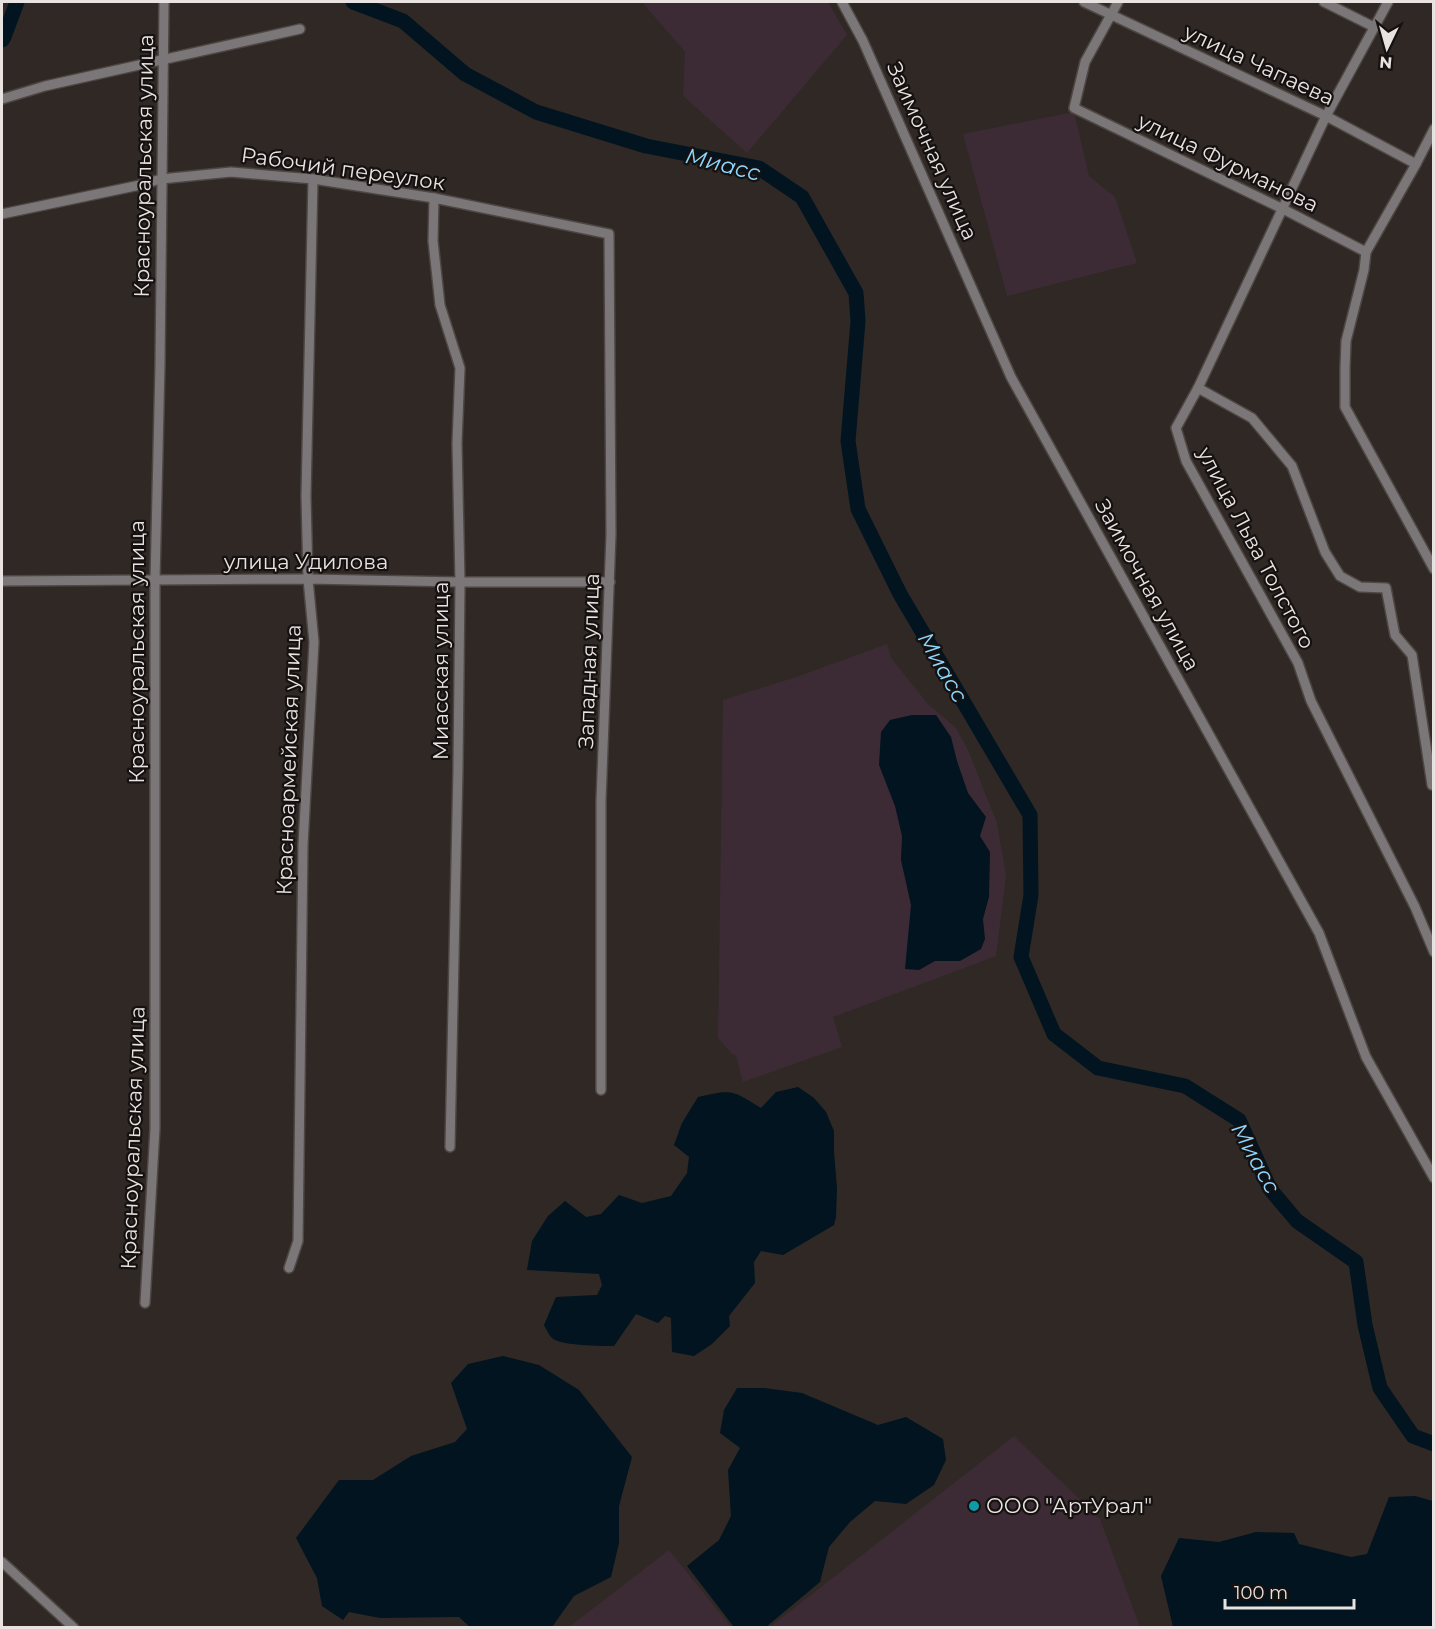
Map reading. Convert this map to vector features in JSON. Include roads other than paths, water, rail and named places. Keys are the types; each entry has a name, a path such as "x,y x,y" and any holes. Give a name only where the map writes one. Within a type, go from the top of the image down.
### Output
{"street":[{"name":"Красноуральская улица","path":"145,1303 155,1128 155,580 165,58 164,2"},
{"name":"Заимочная улица","path":"842,2 863,40 1011,376 1319,933 1366,1058 1434,1178"},
{"name":"улица Чапаева","path":"1084,2 1326,116 1416,164"},
{"path":"1111,15 1118,2"},
{"path":"1324,2 1374,27"},
{"name":"улица Льва Толстого","path":"1388,2 1326,116 1198,388 1176,428 1186,461 1298,663 1311,701 1415,907 1434,952"},
{"name":"улица Фурманова","path":"1111,15 1085,62 1074,108 1283,209 1366,252"},
{"path":"2,99 45,86 300,29"},
{"path":"1434,129 1366,252 1364,270 1346,341 1345,407 1434,569"},
{"name":"Рабочий переулок","path":"2,214 161,179 231,172 313,179 434,198 609,234"},
{"name":"Красноармейская улица","path":"289,1268 298,1241 303,844 314,642 308,579 306,496 313,179"},
{"name":"Миасская улица","path":"434,198 433,241 440,305 460,368 458,772 450,1147"},
{"name":"Западная улица","path":"601,1090 601,801 611,522 609,234"},
{"path":"1198,388 1252,418 1292,466 1324,552 1340,576 1360,587 1386,588 1395,635 1412,655 1432,785"},
{"name":"улица Удилова","path":"2,581 308,579 610,582"},
{"path":"2,1562 68,1626"}],"water":[{"path":"912,715 936,715 951,737 968,793 986,817 980,836 990,852 989,897 983,919 985,939 981,949 960,961 935,961 919,970 905,969 911,905 901,860 902,836 895,806 879,765 881,732 890,720"},
{"path":"798,1087 814,1098 826,1112 834,1131 837,1188 834,1225 783,1255 761,1251 754,1262 755,1283 729,1316 730,1326 712,1344 694,1356 672,1352 671,1318 665,1316 658,1323 636,1314 614,1346 572,1344 552,1338 544,1325 556,1297 597,1295 602,1285 599,1274 527,1270 532,1241 548,1216 565,1201 586,1217 601,1214 619,1195 642,1203 671,1196 687,1173 689,1157 674,1145 682,1123 698,1097 726,1092 738,1094 761,1108 776,1092"},
{"path":"503,1356 539,1365 579,1390 632,1457 619,1506 619,1543 611,1577 574,1596 552,1627 470,1627 459,1617 380,1618 349,1612 343,1620 322,1606 317,1578 296,1538 339,1480 373,1480 411,1456 455,1442 467,1429 451,1383 468,1364"},
{"path":"737,1388 764,1388 802,1393 878,1425 906,1417 943,1439 946,1460 934,1485 906,1504 875,1501 850,1522 829,1547 820,1582 766,1627 734,1627 687,1566 719,1540 731,1516 728,1470 740,1448 720,1433 724,1410"},
{"path":"1415,1496 1433,1501 1433,1627 1173,1627 1161,1576 1179,1538 1219,1542 1256,1532 1294,1533 1299,1544 1351,1557 1367,1554 1389,1497"}],"waterway":[{"name":"Миасс","path":"2,40 17,2"},
{"name":"Миасс","path":"353,2 403,21 465,74 536,112 646,146 759,168 802,197 856,293 858,321 848,441 858,509 900,594 1030,815 1031,895 1021,957 1054,1034 1098,1068 1185,1086 1239,1120 1270,1189 1297,1221 1356,1262 1365,1325 1380,1388 1413,1436 1434,1444"}],"place":[{"name":"ООО \"АртУрал\"","path":"974,1506"}]}
